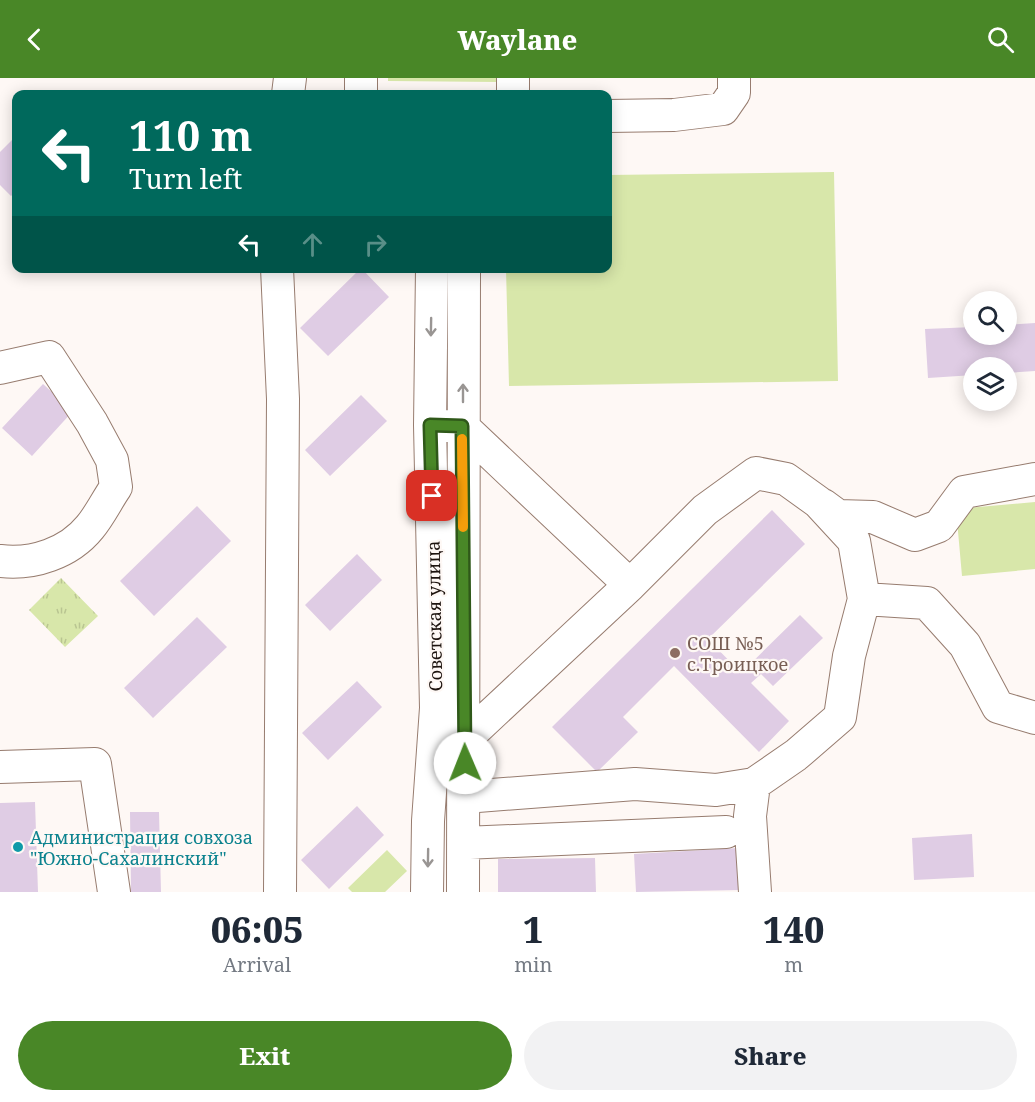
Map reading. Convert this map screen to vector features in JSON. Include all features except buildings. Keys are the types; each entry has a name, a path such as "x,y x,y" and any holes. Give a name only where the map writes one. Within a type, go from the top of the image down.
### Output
{"street":[{"path":"612,116 674,115 723,109 734,93 734,78"},
{"path":"277,273 283,399 280,892"},
{"name":"Советская улица","path":"427,892 428,821 436,708 430,425 432,273"},
{"name":"Советская улица","path":"463,892 464,273"},
{"path":"0,368 49,357 92,423 112,460 116,487 89,528 54,555 11,562 0,561"},
{"path":"430,425 462,426 630,585"},
{"path":"464,740 630,585 705,510 756,473 786,479 838,516 873,517 915,535 939,526 964,492 1035,479"},
{"path":"464,819 635,784 716,790 754,784 796,755 840,717 849,656 864,599 854,541 818,502"},
{"path":"864,599 927,603 964,645 998,707 1035,718"},
{"path":"0,767 95,764 114,892"},
{"path":"754,784 750,816 755,892"},
{"path":"428,821 464,819 726,832"}],"green space":[{"path":"388,78 496,78 496,82 388,81"},
{"path":"834,172 838,381 509,386 506,273 612,273 612,175"},
{"path":"1035,502 1035,569 962,576 956,509"},
{"path":"61,578 98,616 65,647 29,610"},
{"path":"387,850 407,871 385,892 352,892 348,888"}],"slow traffic":[{"path":"462,439 463,527"}],"place":[{"name":"СОШ №5 с.Троицкое","path":"675,653"},
{"name":"Администрация совхоза \"Южно-Сахалинский\"","path":"18,847"}],"route":[{"path":"432,496 430,425 462,426 465,763"}]}
